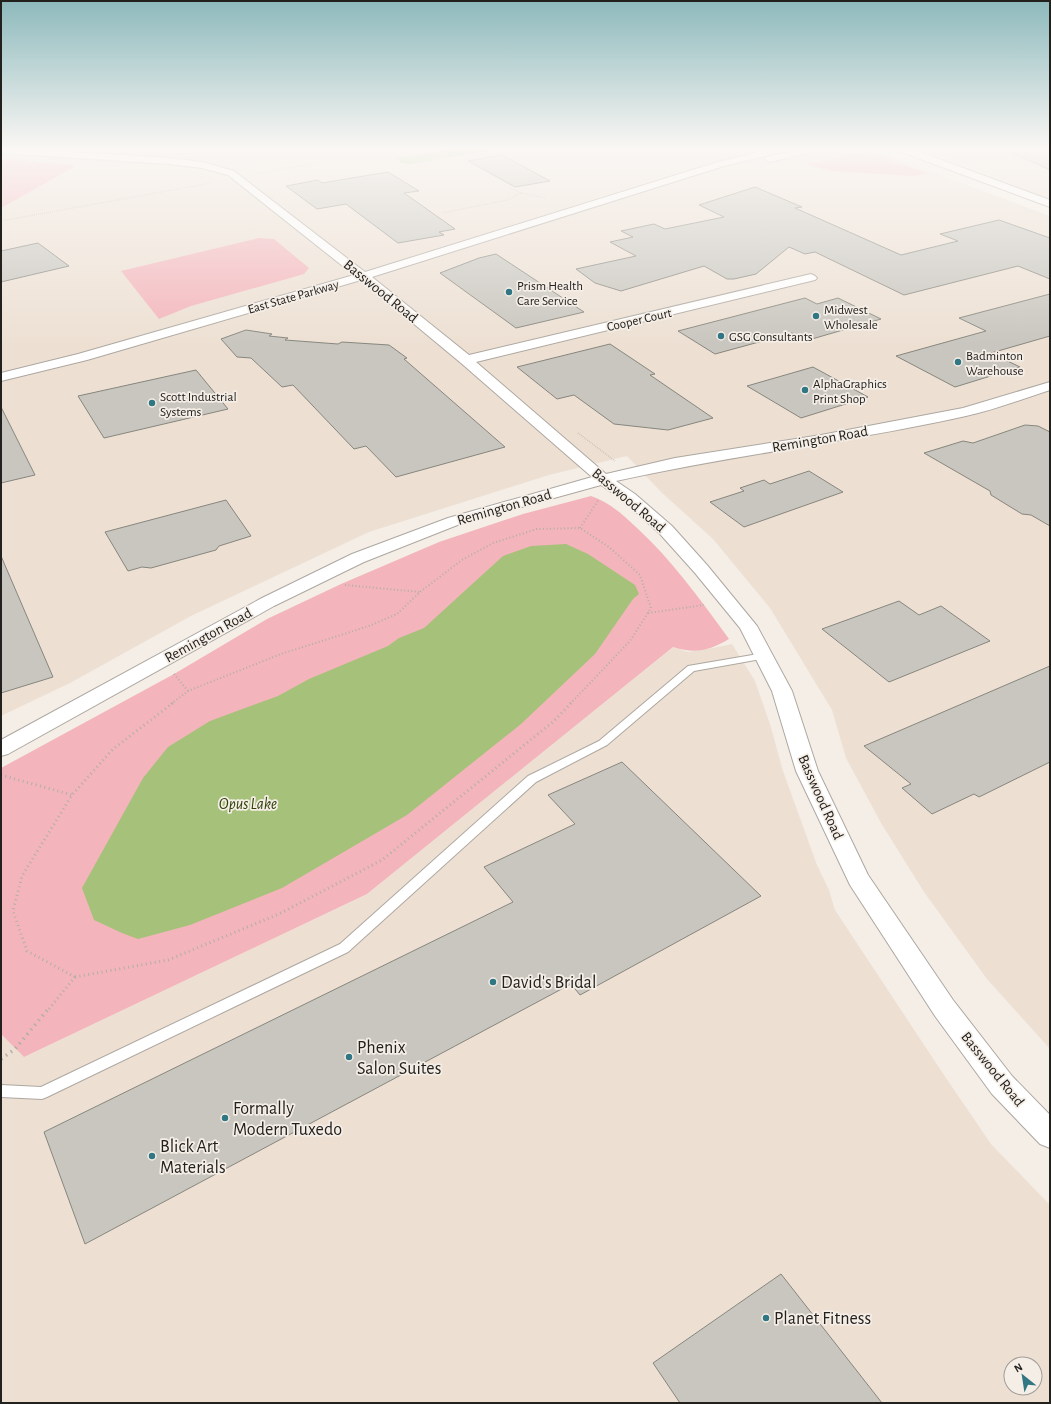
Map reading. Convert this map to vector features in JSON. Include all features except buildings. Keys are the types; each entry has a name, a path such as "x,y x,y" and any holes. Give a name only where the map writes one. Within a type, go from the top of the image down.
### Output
{"street":[{"name":"Basswood Road","path":"282,215 363,276 466,360 603,479 629,498 671,536 748,626 782,691 807,771 858,879 944,1008 1002,1085 1050,1135"},
{"name":"East State Parkway","path":"1,377 76,359 363,276 562,215"},
{"name":"Cooper Court","path":"466,360 812,278"},
{"name":"Remington Road","path":"1,749 268,602 358,558 454,521 603,479 676,463 821,439 965,412 1050,386"}],"lane":[{"path":"1,1092 42,1093 344,948 532,779 602,743 691,668 764,656"}],"path":[{"path":"1,221 37,215"},
{"path":"580,528 600,499"},
{"path":"1,1059 15,1049 76,978 168,960 279,914 382,860 554,721 630,641 651,608 640,575 609,547 580,528 538,529 493,543 462,560 420,592 397,614 369,626 281,654 188,691 114,749 72,795 22,876 13,911 27,951 76,978"},
{"path":"341,584 420,592"},
{"path":"648,613 704,605"},
{"path":"174,674 188,691"},
{"path":"1,775 72,795"}],"shaded area":[{"path":"1,215 1046,215 1050,216 1050,1049 987,979 924,892 881,823 846,758 832,710 770,608 713,539 661,492 627,456 549,475 369,532 191,616 70,683 1,716"},
{"path":"259,238 274,239 309,268 304,274 191,306 159,319 121,271"},
{"path":"591,496 615,509 631,522 662,553 685,580 729,639 708,649 695,651 673,647 367,894 24,1057 2,1035 1,768 174,674 267,619 341,584 439,542 523,514"},
{"path":"732,644 755,681 770,724 783,771 817,865 829,890 835,910 991,1144 1050,1205 1050,1403 1,1403 1,1033 24,1057 367,894 673,647 688,652"}],"water":[{"name":"Opus Lake","path":"566,544 588,554 635,585 639,594 633,599 595,654 521,724 407,815 282,888 190,925 138,939 94,920 82,888 143,778 168,747 210,721 278,696 309,679 388,646 399,638 424,628 503,556 531,546"}],"place":[{"name":"Prism Health Care Service","path":"509,292"},
{"name":"Midwest Wholesale","path":"816,316"},
{"name":"GSG Consultants","path":"721,336"},
{"name":"Badminton Warehouse","path":"958,362"},
{"name":"AlphaGraphics Print Shop","path":"805,390"},
{"name":"Scott Industrial Systems","path":"152,403"},
{"name":"David's Bridal","path":"493,982"},
{"name":"Phenix Salon Suites","path":"349,1057"},
{"name":"Formally Modern Tuxedo","path":"225,1118"},
{"name":"Blick Art Materials","path":"152,1156"},
{"name":"Planet Fitness","path":"766,1318"}]}
